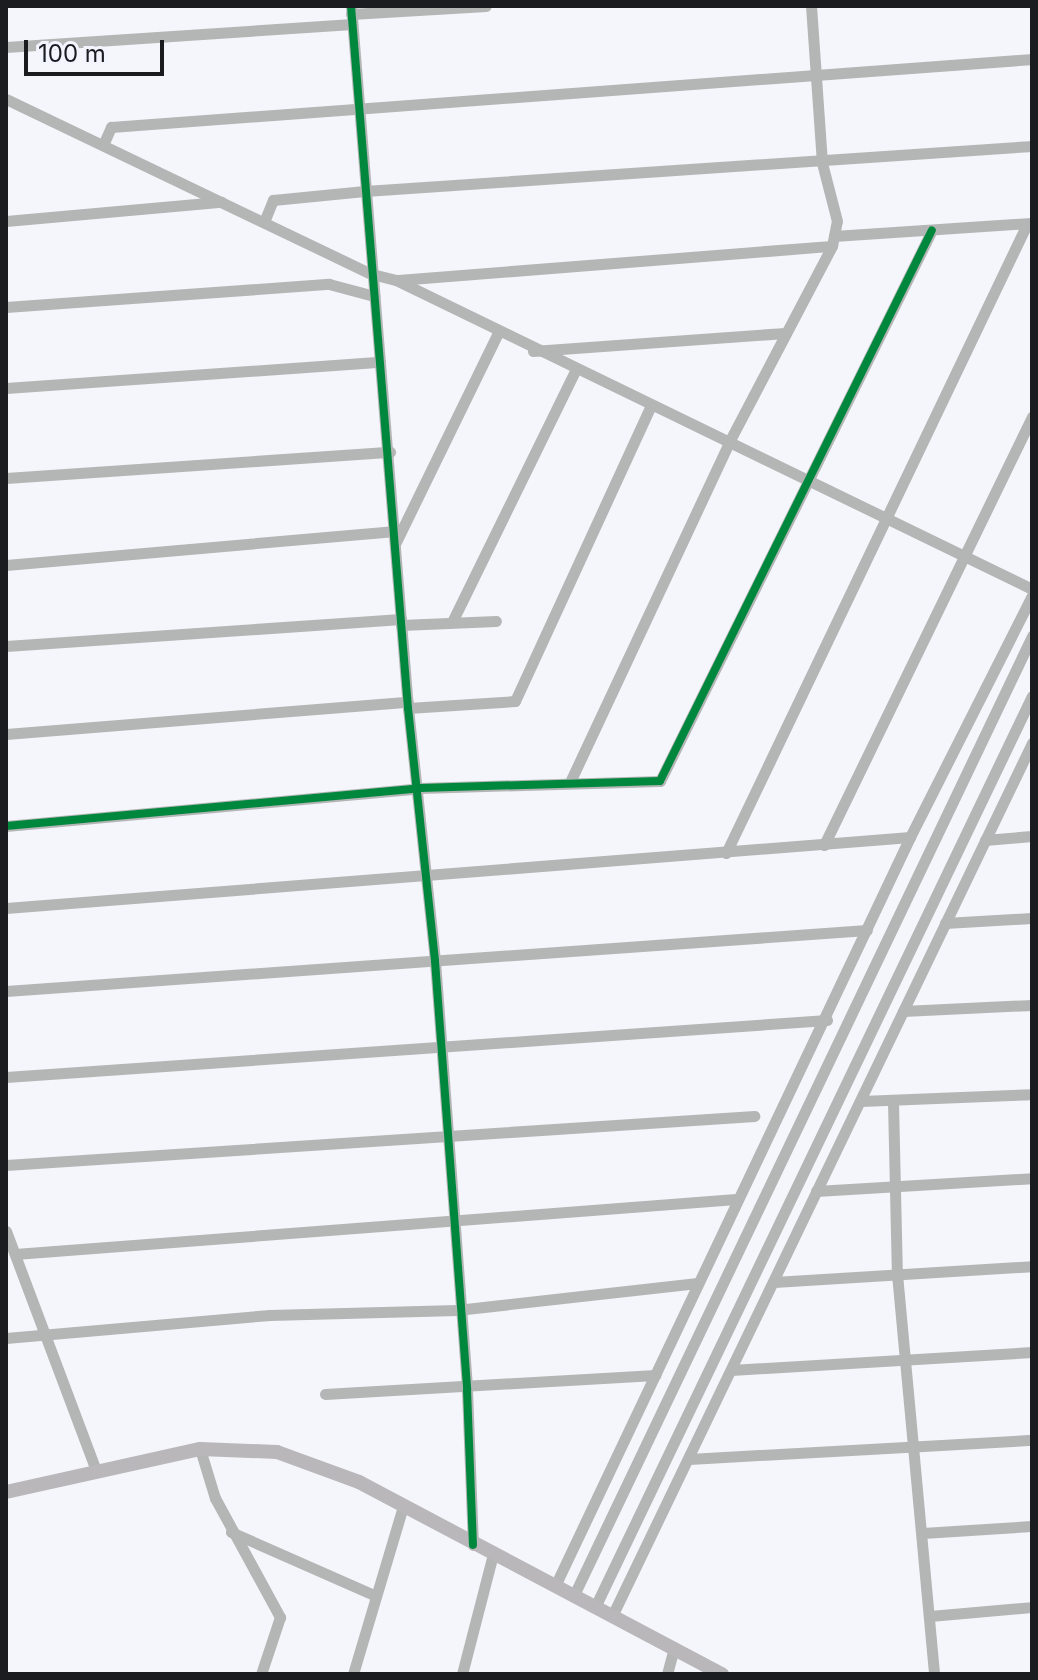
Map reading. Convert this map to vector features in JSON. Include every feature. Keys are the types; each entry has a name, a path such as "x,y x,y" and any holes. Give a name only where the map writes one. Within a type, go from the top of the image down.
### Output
{"main road":[{"path":"6,1492 200,1449 277,1452 320,1464 473,1545 596,1605 722,1674"}],"street":[{"path":"6,47 351,15 486,6"},
{"path":"570,782 728,444 833,241 837,221 822,163 811,6"},
{"path":"351,15 390,452 393,531 408,705 420,788 435,961 457,1310 467,1390 473,1545"},
{"path":"103,145 111,127 816,72 1032,59"},
{"path":"6,99 372,274 396,280 533,351 1032,589"},
{"path":"264,222 273,200 365,191 822,163 1032,146"},
{"path":"6,221 221,202"},
{"path":"396,280 1030,223 726,853"},
{"path":"6,826 420,788 660,781 932,230"},
{"path":"6,307 329,284 374,296"},
{"path":"395,545 498,333"},
{"path":"533,351 785,333"},
{"path":"6,388 380,362"},
{"path":"452,622 575,371"},
{"path":"6,734 408,705 515,701 650,407"},
{"path":"824,845 1032,417"},
{"path":"6,478 390,452"},
{"path":"6,565 393,531"},
{"path":"555,1586 736,1199 827,1020 910,837 1032,596"},
{"path":"6,646 401,622 496,621"},
{"path":"574,1595 1032,636"},
{"path":"596,1605 1032,696"},
{"path":"613,1614 1032,743"},
{"path":"985,840 1032,836"},
{"path":"6,908 425,872 726,853 910,837"},
{"path":"945,923 1032,918"},
{"path":"6,991 867,930"},
{"path":"903,1011 1032,1005"},
{"path":"6,1077 827,1020"},
{"path":"861,1101 1032,1094"},
{"path":"893,1102 897,1274 934,1674"},
{"path":"6,1165 754,1116"},
{"path":"816,1191 1032,1178"},
{"path":"15,1254 453,1216 736,1199"},
{"path":"6,1231 96,1471"},
{"path":"774,1282 1032,1266"},
{"path":"6,1338 270,1315 457,1310 697,1283"},
{"path":"731,1370 1032,1352"},
{"path":"325,1394 467,1390 655,1375"},
{"path":"689,1459 1032,1440"},
{"path":"200,1449 201,1465 231,1532 280,1617 261,1674"},
{"path":"353,1674 403,1506"},
{"path":"923,1533 1032,1526"},
{"path":"231,1532 376,1596"},
{"path":"462,1674 493,1554"},
{"path":"930,1616 1032,1607"},
{"path":"667,1674 674,1647"}],"cycle path":[{"path":"351,6 408,708 435,961 467,1390 473,1545"},
{"path":"6,826 420,788 660,781 932,230"}]}
